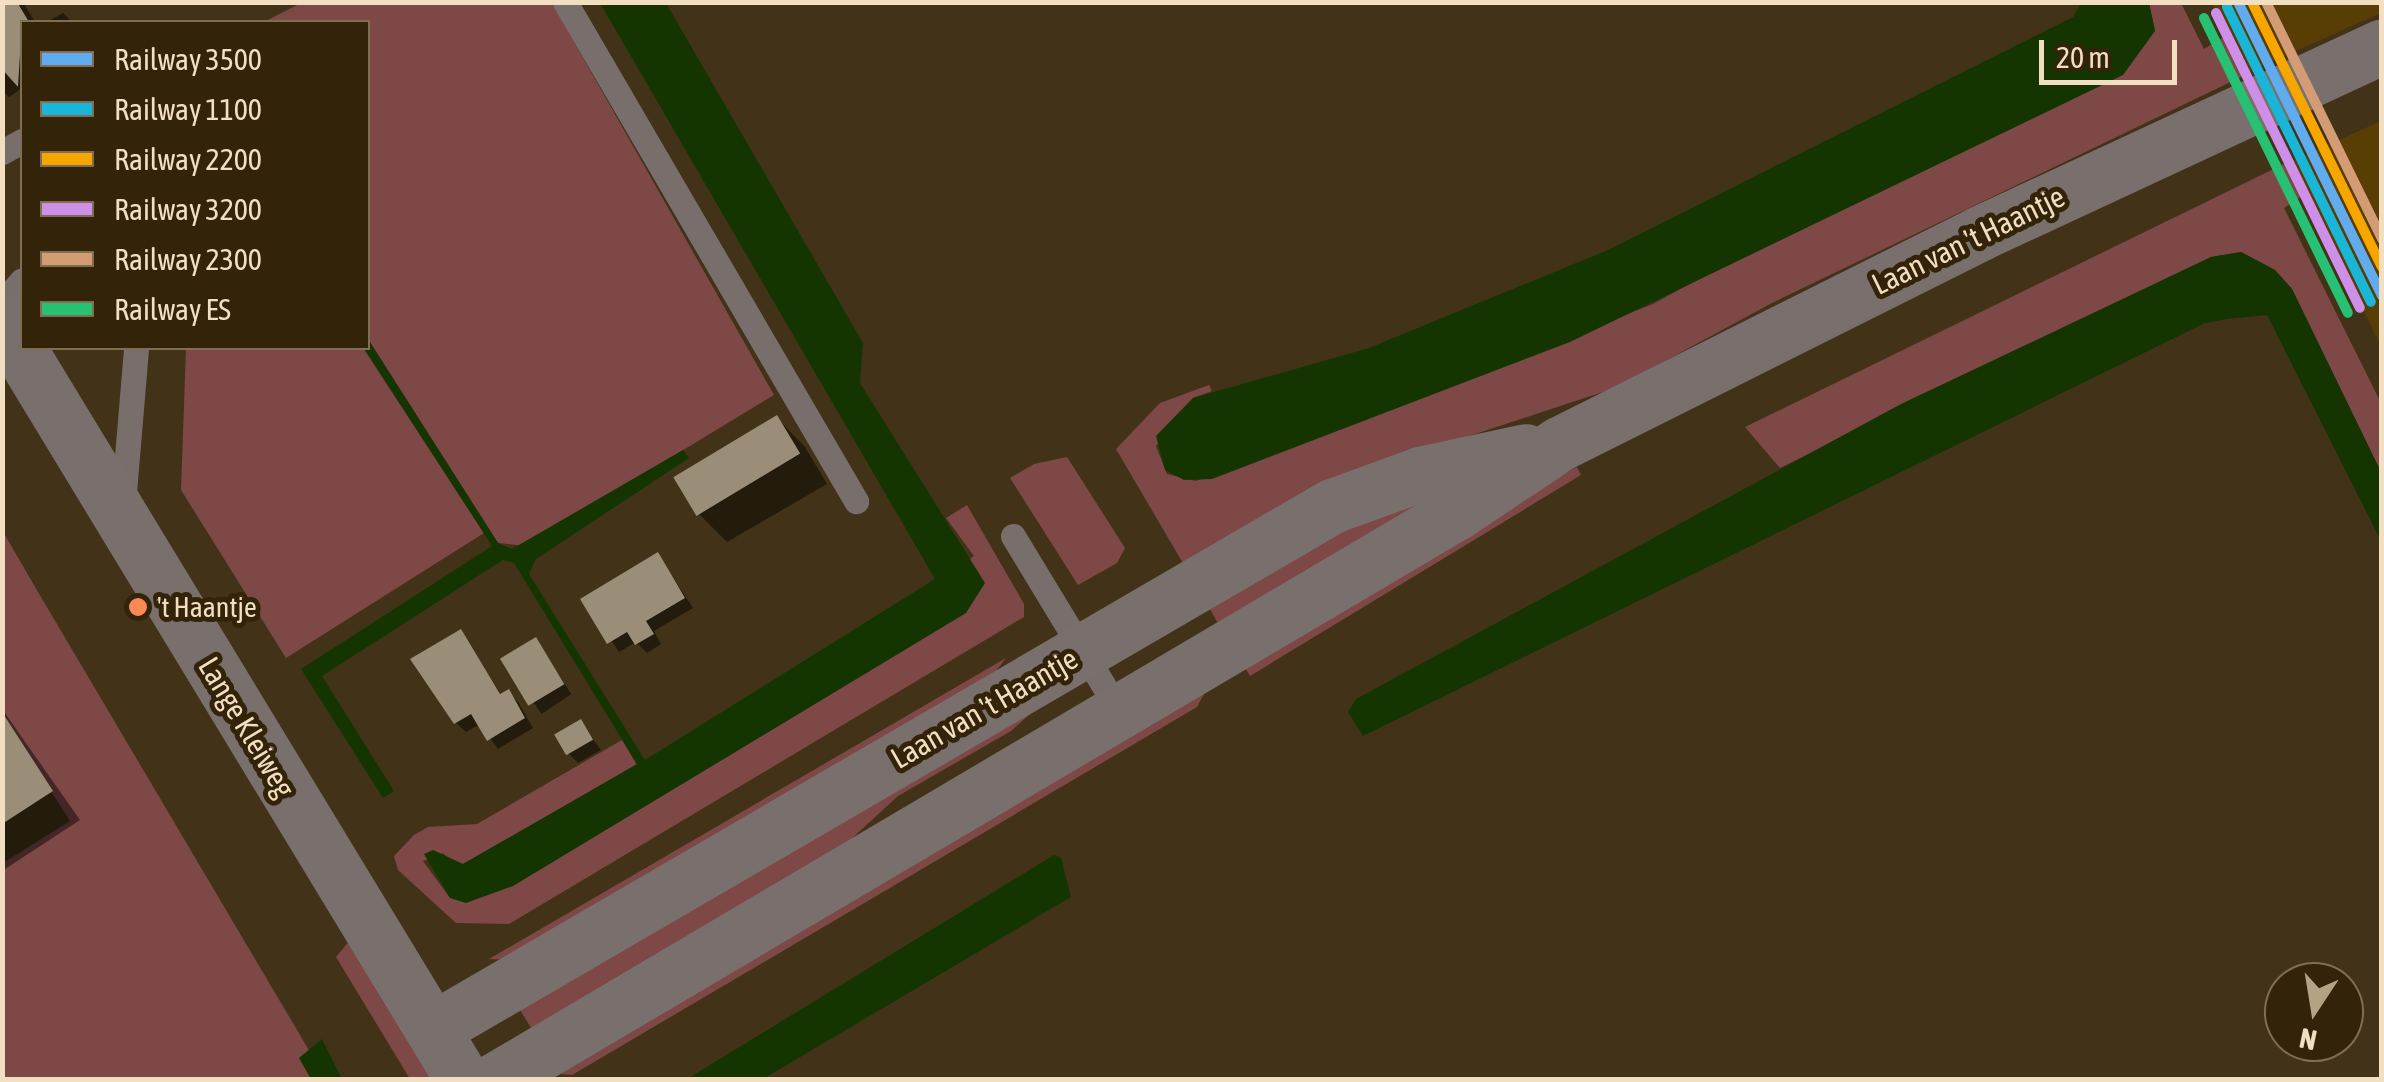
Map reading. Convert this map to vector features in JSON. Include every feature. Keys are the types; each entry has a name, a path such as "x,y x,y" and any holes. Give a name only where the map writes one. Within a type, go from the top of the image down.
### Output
{"street":[{"name":"Laan van 't Haantje","path":"495,1080 1119,711 1559,444 1980,233 2382,46"},
{"name":"Lange Kleiweg","path":"2,321 463,1080"},
{"name":"Laan van 't Haantje","path":"433,1029 1332,506 1420,474 1559,444"}],"lane":[{"path":"565,2 856,501"},
{"path":"2,303 20,282"},
{"path":"121,518 136,350"},
{"path":"1013,536 1119,711"}],"shaded area":[{"path":"301,3 552,3 774,395 525,546 498,543 370,342 370,20 268,20"},
{"path":"600,3 666,3 863,343 860,383 985,583 966,613 513,886 466,903 450,898 424,854 433,850 463,864 637,764 514,563 503,560 322,676 394,791 383,798 301,669 492,546 365,350 370,350 370,342 498,543 512,549 683,450 689,458 536,559 529,574 645,760 935,579"},
{"path":"2081,3 2149,3 2155,31 2123,75 1570,342 1212,479 1184,480 1165,470 1156,436 1193,398 1369,348 1608,250 2073,17"},
{"path":"2149,3 2181,3 2204,49 2224,37 2243,76 1772,303 1615,388 1424,451 1187,570 1116,449 1160,403 1209,385 1212,391 1193,398 1156,446 1167,474 1196,481 1653,304 2155,31"},
{"path":"2212,3 2381,3 2381,13 2247,73"},
{"path":"2381,121 2381,346 2290,162"},
{"path":"2286,163 2302,196 2284,208 2381,403 2381,472 2292,289 2275,270 2241,252 2211,257 1780,468 1745,427"},
{"path":"2241,252 2275,270 2292,289 2381,472 2381,541 2267,315 2227,319 2205,323 1363,736 1348,712 1356,699 1901,404 2211,257"},
{"path":"186,350 364,350 484,533 286,658 181,490"},
{"path":"1067,457 1125,548 1117,563 1078,585 1010,478 1034,464"},
{"path":"1487,467 1220,627 1205,600 1328,528"},
{"path":"1577,467 1581,475 1250,676 1239,658"},
{"path":"967,505 1024,604 1024,617 509,924 456,923 398,870 394,856 414,835 428,827 477,824 622,740 637,765 463,864 455,866 443,853 423,861 450,898 513,886 974,556 946,518"},
{"path":"2,530 326,1079 3,1079 3,863 70,821 3,717"},
{"path":"1006,658 996,671 508,960 489,959"},
{"path":"1208,686 1197,707 572,1075 560,1074"},
{"path":"1037,708 1011,731 898,796 848,842 531,1028 516,1003"},
{"path":"1054,855 1061,858 1071,897 763,1079 687,1079"},
{"path":"351,939 438,1079 410,1079 336,957"},
{"path":"322,1039 342,1079 311,1079 299,1058"}],"building":[{"path":"2,2 17,2 28,20 20,20 18,87 2,69"},
{"path":"777,415 800,454 696,516 673,477"},
{"path":"658,552 685,598 646,621 654,634 635,645 627,632 607,644 580,599"},
{"path":"461,629 500,694 509,689 525,718 487,741 471,714 454,724 410,659"},
{"path":"536,637 564,684 528,706 500,659"},
{"path":"2,712 53,791 2,824"},
{"path":"581,719 593,740 566,755 554,734"}],"rail line":[{"name":"3500","path":"2238,2 2382,296"},
{"name":"2200","path":"2252,2 2382,267"},
{"name":"2300","path":"2266,2 2382,239"},
{"name":"1100","path":"2227,7 2371,302"},
{"name":"3200","path":"2216,13 2360,308"},
{"name":"ES","path":"2204,18 2348,313"}],"place":[{"name":"'t Haantje","path":"138,607"}]}
